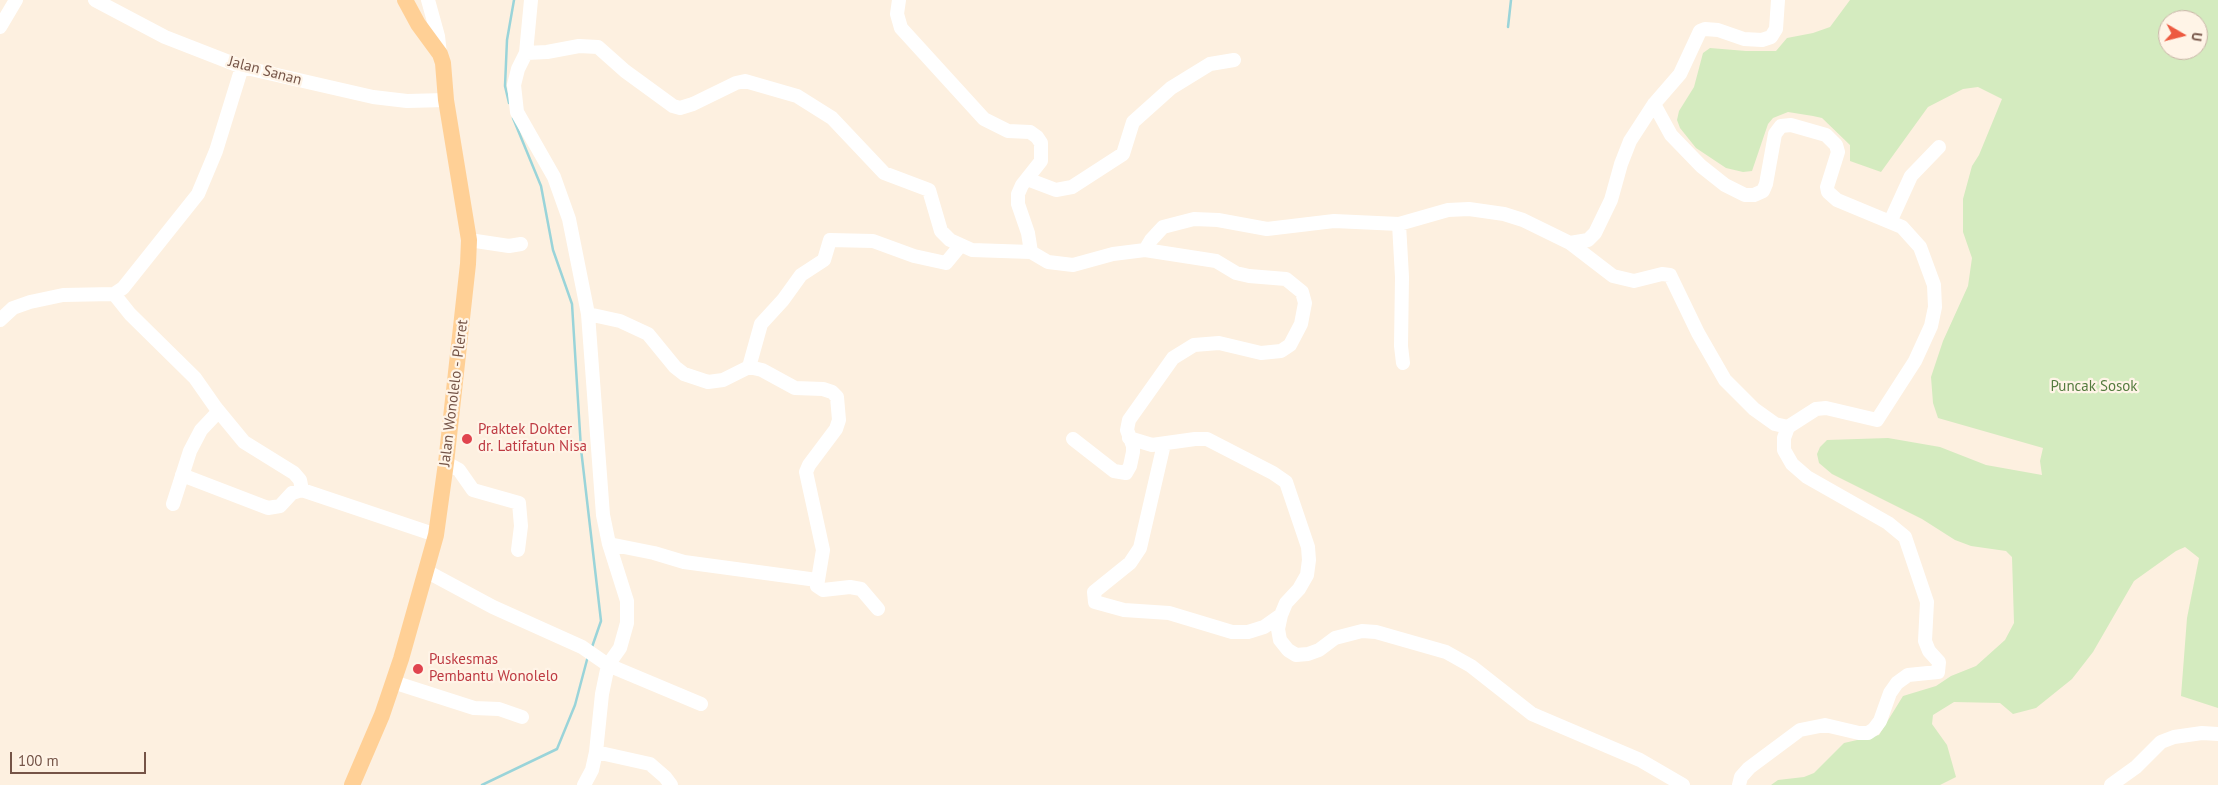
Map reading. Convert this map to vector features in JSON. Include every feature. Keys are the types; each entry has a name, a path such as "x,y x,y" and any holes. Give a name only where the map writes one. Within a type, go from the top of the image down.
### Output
{"main road":[{"name":"Jalan Wonolelo - Pleret","path":"352,785 382,715 436,535 468,264 469,240 446,100 445,76 440,54 418,24 405,0"}],"street":[{"path":"0,27 16,0"},
{"name":"Jalan Sanan","path":"95,0 165,37 242,67 374,97 407,101 446,100"},
{"path":"428,0 438,36 440,54"},
{"path":"531,0 526,52 518,69 514,85 516,112 554,177 569,219 588,314 593,352 599,480 609,544 626,601 627,624 620,648 608,665 602,694 596,752 592,770 584,785"},
{"path":"899,0 897,14 902,28 984,119 1008,131 1030,132 1037,137 1042,152 1041,161 1018,194 1018,204 1028,233 1031,252"},
{"path":"1570,242 1588,240 1595,233 1611,200 1621,164 1630,141 1654,104 1680,74 1700,31 1705,29 1718,30 1744,39 1762,40 1771,36 1776,29 1778,22 1778,0"},
{"path":"526,52 547,52 579,46 598,47 625,71 673,106 680,108 693,104 736,83 745,81 796,96 832,118 884,173 929,190 941,231 960,246 983,252 1031,252 1048,262 1073,265 1114,254 1145,250 1216,261 1236,272 1249,276 1286,279 1302,292 1305,303 1304,314 1290,345 1281,351 1261,353 1219,343 1194,345 1183,350 1167,364 1129,420 1127,430 1133,446 1132,459 1128,471 1122,473 1114,471 1073,439"},
{"path":"1027,179 1056,190 1072,187 1123,154 1134,122 1171,88 1210,64 1234,60"},
{"path":"0,320 13,308 30,302 63,295 114,294 123,288 198,194 216,151 242,67"},
{"path":"1654,104 1670,134 1701,166 1725,185 1745,195 1754,196 1763,191 1776,134 1781,126 1791,125 1826,136 1836,145 1838,152 1828,187 1832,197 1902,228 1920,247 1934,285 1935,307 1931,326 1915,361 1877,420 1826,408 1816,409 1788,427 1784,438 1784,450 1792,464 1808,477 1888,522 1905,537 1927,602 1926,646 1939,662 1940,667 1938,672 1934,674 1908,675 1897,683 1890,693 1874,729 1868,733 1859,733 1825,725 1800,730 1749,768 1741,777 1738,785"},
{"path":"1890,222 1911,176 1939,147"},
{"path":"1145,250 1150,240 1163,227 1194,219 1218,220 1267,229 1292,228 1313,222 1334,221 1399,224 1448,210 1469,209 1504,214 1523,220 1570,242 1613,276 1634,280 1662,274 1670,275 1698,333 1725,380 1754,409 1775,424 1788,427"},
{"path":"1399,224 1402,277 1401,346 1403,363"},
{"path":"469,240 509,246 521,244"},
{"path":"749,367 761,324 784,300 801,275 824,260 830,240 873,241 914,256 946,263 960,246"},
{"path":"114,294 130,314 195,378 218,412 244,442 294,473 300,480 302,490"},
{"path":"588,314 620,321 648,334 675,366 694,378 708,382 723,380 749,367 762,370 795,388 823,389 832,392 837,397 839,420 836,429 809,465 806,472 823,550 817,586 824,590 850,587 861,589 878,609"},
{"path":"173,504 190,451 201,430 218,412"},
{"path":"1129,438 1152,445 1207,439 1274,473 1286,482 1308,547 1310,560 1307,575 1299,589 1286,603 1281,615 1278,629 1280,640 1288,650 1296,655 1308,654 1319,650 1335,638 1362,631 1376,632 1446,652 1471,666 1532,714 1640,760 1683,785"},
{"path":"1164,444 1140,548 1130,563 1094,592 1095,602 1124,610 1169,613 1232,632 1248,632 1264,627 1281,615"},
{"path":"446,463 459,470 473,490 519,503 521,526 518,550"},
{"path":"182,475 268,508 280,506 292,492 302,490 436,535"},
{"path":"609,544 654,553 684,562 817,580"},
{"path":"426,571 516,619 582,648 608,665 701,704"},
{"path":"393,682 474,708 499,708 522,717"},
{"path":"2111,785 2136,767 2161,742 2174,737 2202,733 2218,734"},
{"path":"596,752 650,764 671,785"}],"green space":[{"name":"Puncak Sosok","path":"1850,0 2218,0 2218,708 2181,696 2187,618 2199,558 2185,547 2176,551 2134,581 2093,652 2072,679 2036,708 2013,714 2000,703 1954,702 1933,715 1932,724 1947,745 1956,777 1940,785 1771,785 1778,780 1804,777 1814,773 1844,743 1879,735 1903,696 1936,686 1951,676 1976,666 2005,640 2014,623 2012,557 2006,551 1971,546 1955,540 1922,519 1832,474 1819,463 1817,454 1820,447 1827,440 1888,438 1940,447 1986,465 2042,475 2040,461 2043,448 1938,418 1933,403 1931,377 1943,341 1968,286 1972,258 1963,232 1963,199 1972,166 1979,155 2002,99 1978,87 1963,89 1928,107 1881,172 1850,161 1850,145 1822,118 1813,116 1788,112 1773,118 1768,124 1752,171 1743,172 1726,168 1696,148 1680,128 1677,120 1679,111 1694,87 1703,53 1710,48 1776,51 1787,38 1813,33 1830,27"}],"waterway":[{"path":"509,103 505,86 507,40 514,0"},
{"path":"1508,27 1511,0"},
{"path":"513,118 541,186 553,250 572,304 581,449 601,621 592,647"},
{"path":"482,785 557,749 575,705 588,656"}],"place":[{"name":"Praktek Dokter dr. Latifatun Nisa","path":"467,439"},
{"name":"Puskesmas Pembantu Wonolelo","path":"418,669"}]}
